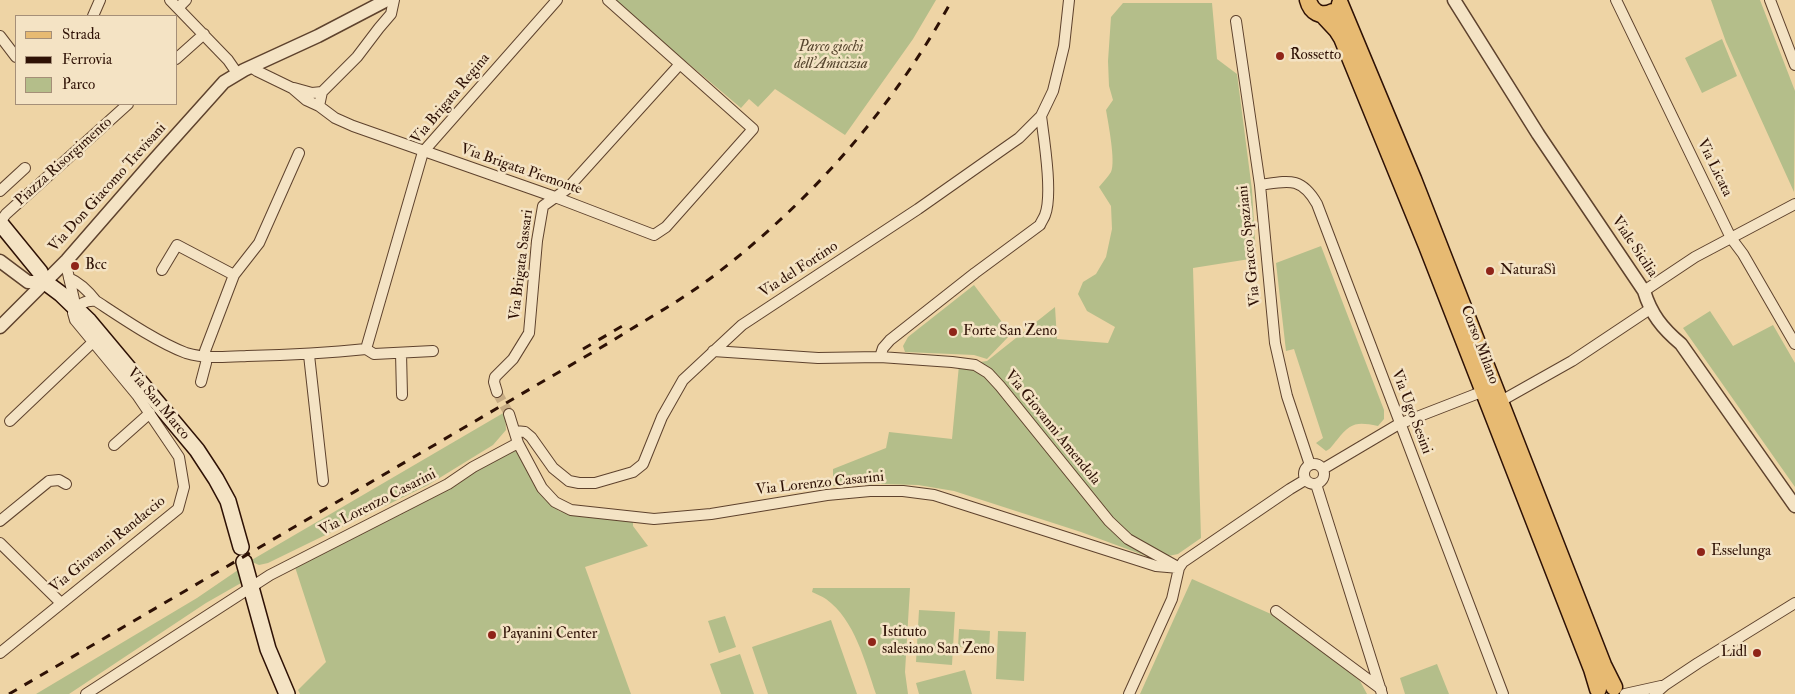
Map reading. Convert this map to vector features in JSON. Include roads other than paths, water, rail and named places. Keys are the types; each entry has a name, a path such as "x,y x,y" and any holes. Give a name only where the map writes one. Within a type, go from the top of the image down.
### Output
{"main road":[{"name":"Corso Milano","path":"1308,0 1312,9 1323,15 1342,38 1427,246 1592,669 1611,692"},
{"name":"Corso Milano","path":"1340,2 1413,179 1603,665 1611,692"},
{"path":"1323,15 1335,11 1340,2"},
{"name":"Piazza Risorgimento","path":"0,222 40,272 45,282"},
{"name":"Via San Marco","path":"45,282 76,308 209,467 228,501 240,547"},
{"path":"244,562 268,649 287,694"}],"street":[{"path":"93,15 100,0"},
{"path":"170,0 182,4 237,73"},
{"name":"Via Don Giacomo Trevisani","path":"0,327 67,260 224,82 237,73 318,36 387,0"},
{"path":"319,106 322,92 357,57 390,14 394,0"},
{"name":"Via Brigata Regina","path":"366,349 423,152 557,0"},
{"path":"608,0 680,64"},
{"name":"Via del Fortino","path":"515,431 525,432 531,437 553,468 569,481 594,483 633,472 644,464 662,417 682,380 742,325 918,209 1019,138 1041,116 1052,91 1064,46 1068,0"},
{"name":"Viale Sicilia","path":"1454,0 1538,134 1644,291 1650,309 1668,333 1680,344 1795,506"},
{"name":"Via Licata","path":"1616,0 1731,238 1743,254 1795,344"},
{"path":"1770,0 1795,65"},
{"name":"Via Gracco Spaziani","path":"1236,21 1260,185 1275,343 1288,396 1310,465"},
{"path":"178,58 204,34"},
{"path":"0,36 15,57"},
{"name":"Via Brigata Piemonte","path":"251,67 292,88 306,100 319,106 335,118 353,126 555,197 654,235 666,227 752,129 680,64"},
{"name":"Via Brigata Sassari","path":"497,392 494,382 495,377 513,359 529,333 537,242 543,206 567,189 680,64"},
{"path":"292,88 312,94 322,92"},
{"name":"Piazza Risorgimento","path":"0,222 6,214 127,105"},
{"path":"880,357 883,348 890,340 1040,225 1046,214 1048,195 1041,116"},
{"path":"201,382 206,363 205,351 234,275 259,243 299,153"},
{"name":"Piazza Risorgimento","path":"0,191 24,168"},
{"name":"Via Ugo Sesini","path":"1260,185 1290,181 1300,184 1310,192 1316,204 1503,694"},
{"path":"1644,291 1695,256 1795,204"},
{"path":"162,270 177,245 234,275"},
{"path":"67,260 67,270 76,308 89,300 96,302 131,324 186,353 205,357 309,355 366,349 374,354 433,351"},
{"path":"0,261 28,282 45,282"},
{"path":"69,278 76,281 89,292 96,302"},
{"name":"Via Giovanni Randaccio","path":"0,653 178,509 184,487 179,457 150,414 75,320 73,313 76,308"},
{"path":"1500,401 1572,361 1650,309"},
{"path":"10,421 93,342"},
{"name":"Via Giovanni Amendola","path":"713,352 818,358 880,357 975,365 988,373 1109,521 1128,539 1179,568"},
{"path":"400,353 402,395"},
{"path":"309,355 324,481"},
{"path":"1323,469 1399,424 1484,391"},
{"path":"114,445 150,414"},
{"name":"Via Lorenzo Casarini","path":"509,414 518,443 542,488 555,502 571,510 654,519 711,514 826,495 870,491 903,491 934,495 1156,566 1179,568"},
{"name":"Via Lorenzo Casarini","path":"86,694 276,572 448,484 473,467 518,443"},
{"path":"1310,465 1317,465 1323,469 1324,477 1320,483 1310,484 1305,480 1304,470 1310,465"},
{"path":"0,522 49,480 59,480 66,484"},
{"path":"1128,694 1172,599 1179,568 1189,557 1305,480"},
{"path":"1316,484 1382,692"},
{"path":"0,543 60,603"},
{"path":"1655,694 1665,685 1795,603"},
{"path":"1276,611 1382,692"},
{"path":"1611,692 1665,685"}],"tunnel":[{"path":"497,392 509,414"}],"railway":[{"path":"9,694 612,341 707,281 755,243 788,213 850,148 905,76 930,39 952,0"},
{"path":"583,349 624,325"}],"place":[{"name":"Rossetto","path":"1280,56"},
{"name":"Bcc","path":"75,266"},
{"name":"NaturaSì","path":"1490,271"},
{"name":"Forte San Zeno","path":"953,332"},
{"name":"Esselunga","path":"1701,552"},
{"name":"Payanini Center","path":"492,635"},
{"name":"Istituto salesiano San Zeno","path":"872,642"},
{"name":"Lidl","path":"1757,653"}],"park label":[{"name":"Parco giochi dell'Amicizia","path":"831,56"}]}
